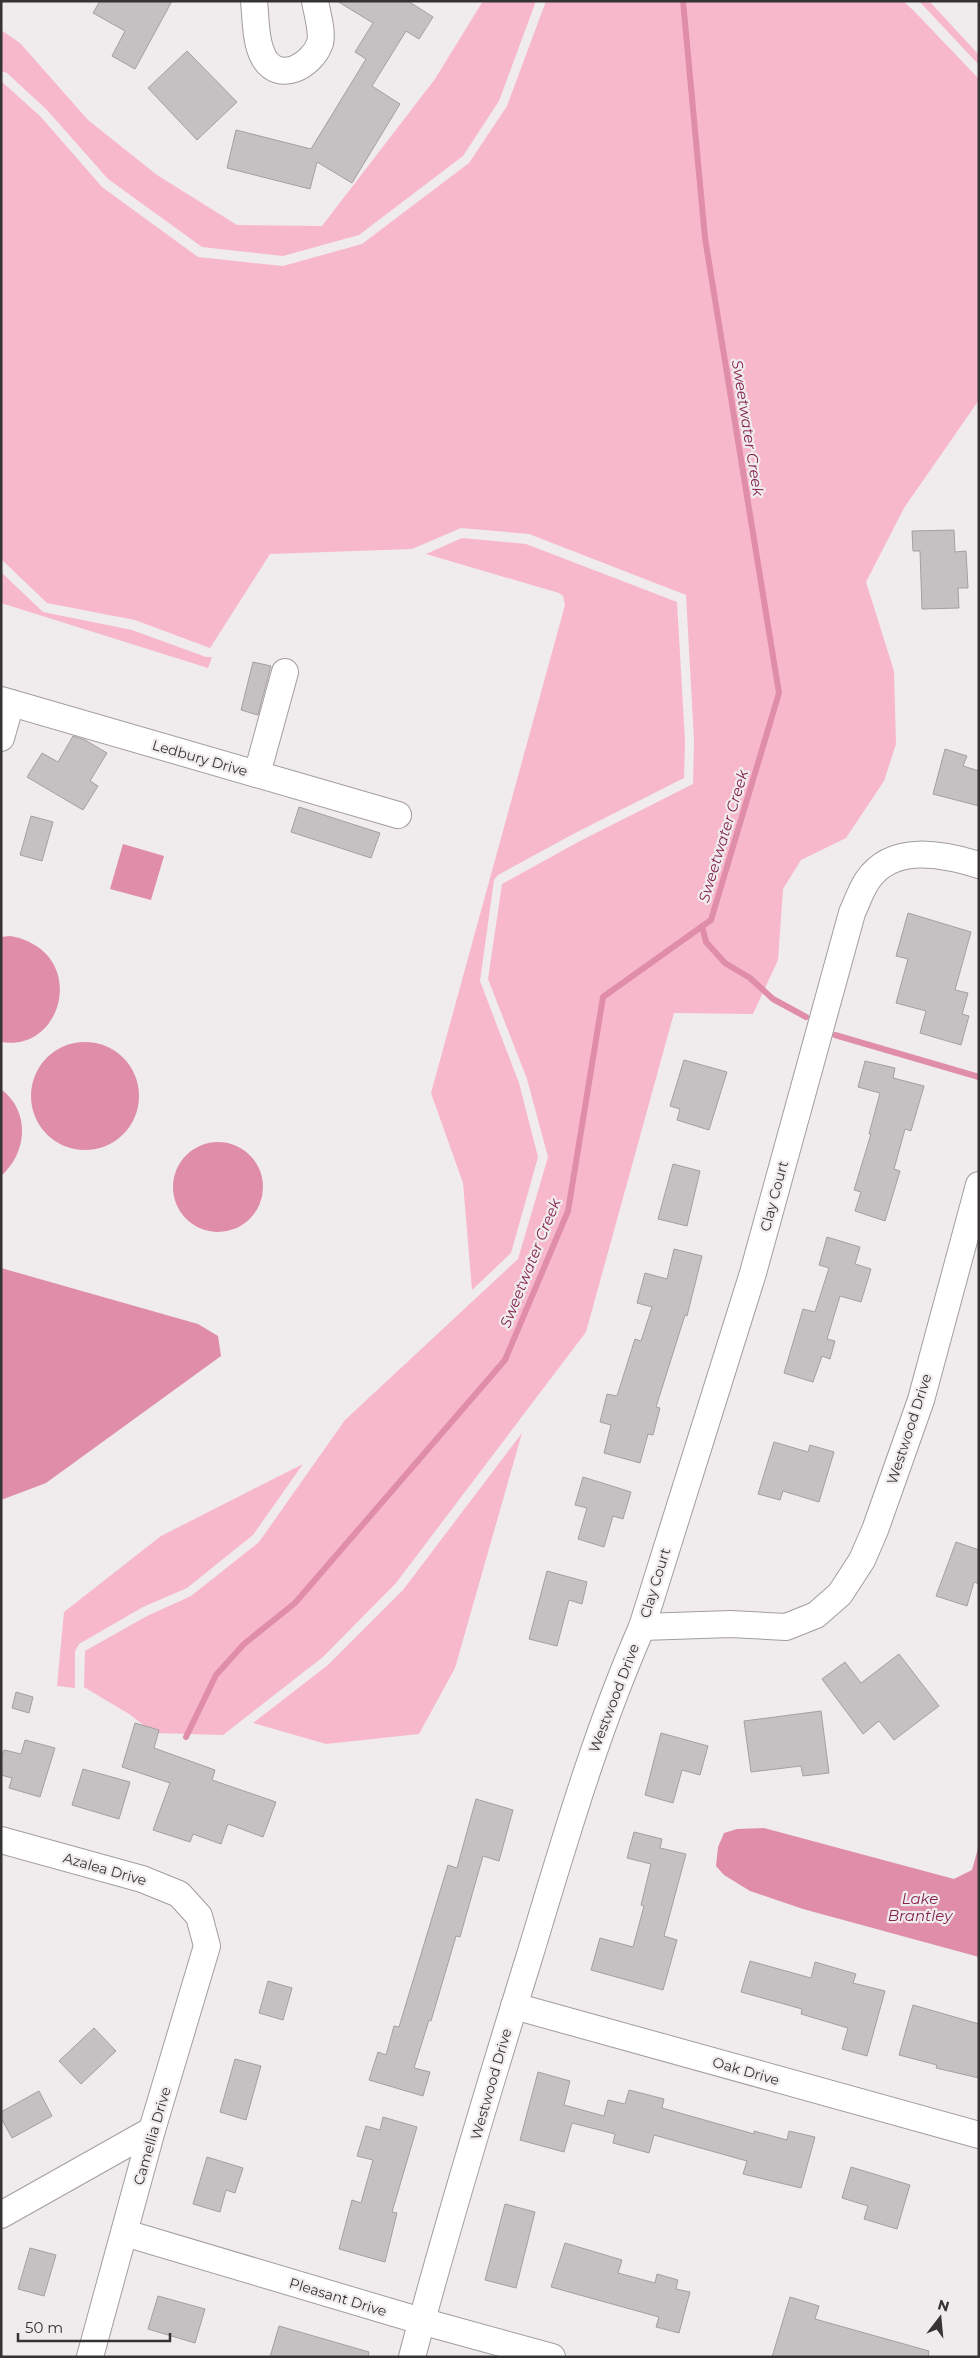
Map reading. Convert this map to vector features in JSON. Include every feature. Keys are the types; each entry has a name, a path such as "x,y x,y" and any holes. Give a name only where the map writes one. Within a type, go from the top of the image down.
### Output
{"street":[{"path":"254,1 259,49 265,61 279,70 299,69 312,59 321,41 315,1"},
{"path":"257,774 285,672"},
{"path":"1,738 6,702"},
{"name":"Ledbury Drive","path":"6,702 398,815"},
{"name":"Clay Court","path":"642,1627 753,1274 852,913 868,880 887,862 918,854 950,856 979,865"},
{"name":"Westwood Drive","path":"412,2357 514,2006 588,1766 620,1677 642,1627 731,1624 786,1627 816,1615 840,1594 862,1560 875,1530 921,1400 979,1184"},
{"name":"Azalea Drive","path":"1,1840 142,1879 179,1894 199,1916"},
{"name":"Camellia Drive","path":"90,2357 152,2130 207,1946 199,1916"},
{"name":"Oak Drive","path":"514,2006 979,2136"},
{"path":"1,2214 152,2130"},
{"name":"Pleasant Drive","path":"125,2234 421,2321 552,2357"}],"shaded area":[{"path":"483,1 536,1 499,101 463,156 359,235 283,256 202,247 108,179 47,110 7,73 1,71 1,30 20,43 88,120 157,175 237,225 322,226 435,79"},
{"path":"546,1 903,1 913,10 979,79 979,400 904,508 866,582 894,671 896,744 884,781 846,838 801,860 783,889 778,960 753,1014 674,1013 586,1332 396,1583 323,1657 223,1735 154,1733 129,1714 84,1687 85,1651 147,1616 191,1596 259,1542 345,1420 518,1259 548,1157 527,1079 488,979 502,884 580,841 693,784 694,740 686,595 529,534 461,528 412,549 270,554 210,648 135,620 47,603 1,559 1,81 41,117 102,187 198,257 283,266 362,244 469,163 507,106"},
{"path":"919,1 929,1 979,55 979,65"},
{"path":"462,538 526,544 677,602 685,741 684,778 577,832 498,875 494,880 480,981 519,1083 538,1157 511,1253 472,1290 463,1183 431,1093 565,605 563,596 559,593 426,554"},
{"path":"1,572 43,612 132,630 206,657 212,657 208,668 1,603"},
{"path":"522,1433 455,1668 419,1734 326,1744 253,1723 328,1665 403,1590"},
{"path":"303,1464 253,1535 187,1588 143,1607 79,1644 75,1651 75,1688 57,1686 64,1612 161,1536"}],"water":[{"path":"123,844 164,856 151,900 110,889"},
{"path":"10,936 35,945 51,960 59,979 59,998 53,1017 41,1032 23,1041 1,1042 1,937"},
{"path":"85,1042 106,1046 123,1058 135,1075 139,1096 135,1117 123,1134 106,1146 85,1150 64,1146 47,1134 35,1117 31,1096 35,1075 47,1058 64,1046"},
{"path":"1,1089 11,1098 17,1109 22,1132 16,1156 10,1167 1,1176"},
{"path":"218,1142 235,1146 250,1155 259,1170 263,1187 259,1204 250,1219 235,1228 218,1232 201,1228 186,1219 177,1204 173,1187 177,1170 186,1155 201,1146"},
{"path":"1,1268 198,1324 218,1336 221,1356 46,1483 1,1500"},
{"name":"Lake Brantley","path":"764,1828 954,1879 972,1870 979,1845 979,1957 803,1909 750,1891 724,1875 716,1866 718,1847 724,1833 737,1829"}],"building":[{"path":"100,1 172,1 135,69 112,56 125,31 93,13"},
{"path":"337,1 408,1 433,17 419,39 406,31 372,86 400,104 352,183 317,162 310,189 227,168 236,130 311,149 366,59 355,52 373,23"},
{"path":"187,51 237,102 197,140 148,88"},
{"path":"954,530 955,552 966,551 968,588 958,588 959,608 922,609 920,551 913,551 912,531"},
{"path":"253,662 271,666 258,715 241,710"},
{"path":"73,736 85,740 107,753 90,781 98,786 83,810 27,777 42,753 58,762"},
{"path":"945,749 967,756 963,766 979,771 979,806 933,794"},
{"path":"299,807 380,833 371,858 291,832"},
{"path":"31,816 53,822 42,861 20,855"},
{"path":"908,913 971,932 955,990 968,993 962,1014 969,1016 961,1045 920,1033 926,1011 896,1003 908,959 896,956"},
{"path":"684,1060 727,1072 709,1130 677,1120 680,1109 670,1106"},
{"path":"865,1061 895,1068 893,1078 924,1086 911,1131 905,1129 894,1169 900,1171 885,1221 855,1211 861,1192 854,1190 871,1134 869,1134 880,1093 858,1087"},
{"path":"673,1164 700,1171 687,1226 658,1219"},
{"path":"827,1237 860,1247 855,1264 871,1269 861,1302 840,1296 827,1339 835,1341 830,1359 822,1356 813,1382 784,1373 803,1309 815,1312 829,1268 819,1265"},
{"path":"674,1249 702,1256 687,1316 685,1315 656,1407 660,1408 653,1435 648,1434 640,1463 604,1453 611,1425 600,1422 607,1394 617,1396 635,1339 641,1341 652,1307 637,1303 645,1273 667,1279"},
{"path":"774,1442 808,1452 810,1445 834,1452 819,1502 783,1491 780,1500 758,1494"},
{"path":"583,1477 631,1492 623,1519 613,1516 604,1547 578,1539 587,1508 575,1505"},
{"path":"956,1542 979,1550 979,1584 974,1582 967,1606 936,1596"},
{"path":"547,1571 587,1582 582,1604 569,1600 557,1646 529,1639"},
{"path":"899,1654 939,1706 894,1740 879,1721 863,1734 822,1679 845,1662 861,1683"},
{"path":"16,1692 33,1697 29,1713 12,1708"},
{"path":"821,1711 829,1773 803,1776 801,1766 751,1772 744,1721"},
{"path":"135,1723 159,1730 154,1748 215,1770 212,1780 276,1802 263,1837 228,1824 221,1844 193,1834 190,1842 153,1830 170,1783 122,1767"},
{"path":"661,1733 708,1746 700,1775 682,1770 673,1803 645,1795"},
{"path":"25,1740 55,1748 40,1797 9,1788 12,1778 1,1775 1,1760 4,1750 21,1754"},
{"path":"83,1769 130,1782 119,1819 72,1805"},
{"path":"476,1799 513,1810 499,1861 483,1856 460,1937 456,1936 431,2021 429,2020 414,2068 430,2072 423,2096 369,2080 378,2052 386,2055 394,2026 399,2027 448,1865 457,1868"},
{"path":"634,1832 662,1839 660,1848 686,1854 664,1936 677,1940 663,1990 591,1970 600,1938 633,1947 644,1906 641,1905 651,1864 627,1858"},
{"path":"750,1961 811,1978 815,1962 856,1974 853,1983 885,1991 867,2056 842,2049 848,2028 801,2014 802,2009 741,1992"},
{"path":"268,1981 292,1988 283,2020 259,2013"},
{"path":"913,2005 979,2024 979,2078 936,2068 937,2065 899,2055"},
{"path":"94,2028 116,2051 81,2084 59,2061"},
{"path":"235,2059 261,2066 246,2120 220,2112"},
{"path":"538,2072 570,2081 564,2105 604,2116 608,2100 625,2104 629,2090 664,2099 662,2108 754,2134 754,2131 787,2140 789,2131 815,2137 801,2188 743,2174 747,2161 654,2135 649,2153 613,2143 615,2134 572,2123 564,2152 520,2140"},
{"path":"39,2091 52,2116 12,2138 1,2118 1,2112"},
{"path":"383,2117 417,2127 392,2212 397,2213 385,2262 339,2249 352,2200 361,2203 373,2160 357,2156 366,2126 380,2130"},
{"path":"207,2157 243,2168 235,2193 226,2190 220,2212 193,2204"},
{"path":"851,2167 910,2185 897,2229 864,2219 868,2206 842,2198"},
{"path":"505,2204 535,2212 516,2288 485,2280"},
{"path":"565,2243 622,2260 618,2273 655,2283 657,2274 678,2280 676,2289 690,2292 679,2333 656,2327 659,2317 551,2287"},
{"path":"30,2248 56,2255 44,2296 18,2289"},
{"path":"158,2296 205,2309 195,2343 148,2329"},
{"path":"790,2297 819,2306 815,2319 929,2351 928,2357 772,2357"},
{"path":"279,2326 369,2352 368,2357 270,2357"}],"waterway":[{"name":"Sweetwater Creek","path":"186,1737 216,1675 244,1644 295,1603 505,1360 568,1211 603,997 711,920 779,693 705,238 683,1"},
{"path":"702,926 706,942 725,963 750,978 773,999 806,1017"},
{"path":"835,1035 979,1077"}]}
